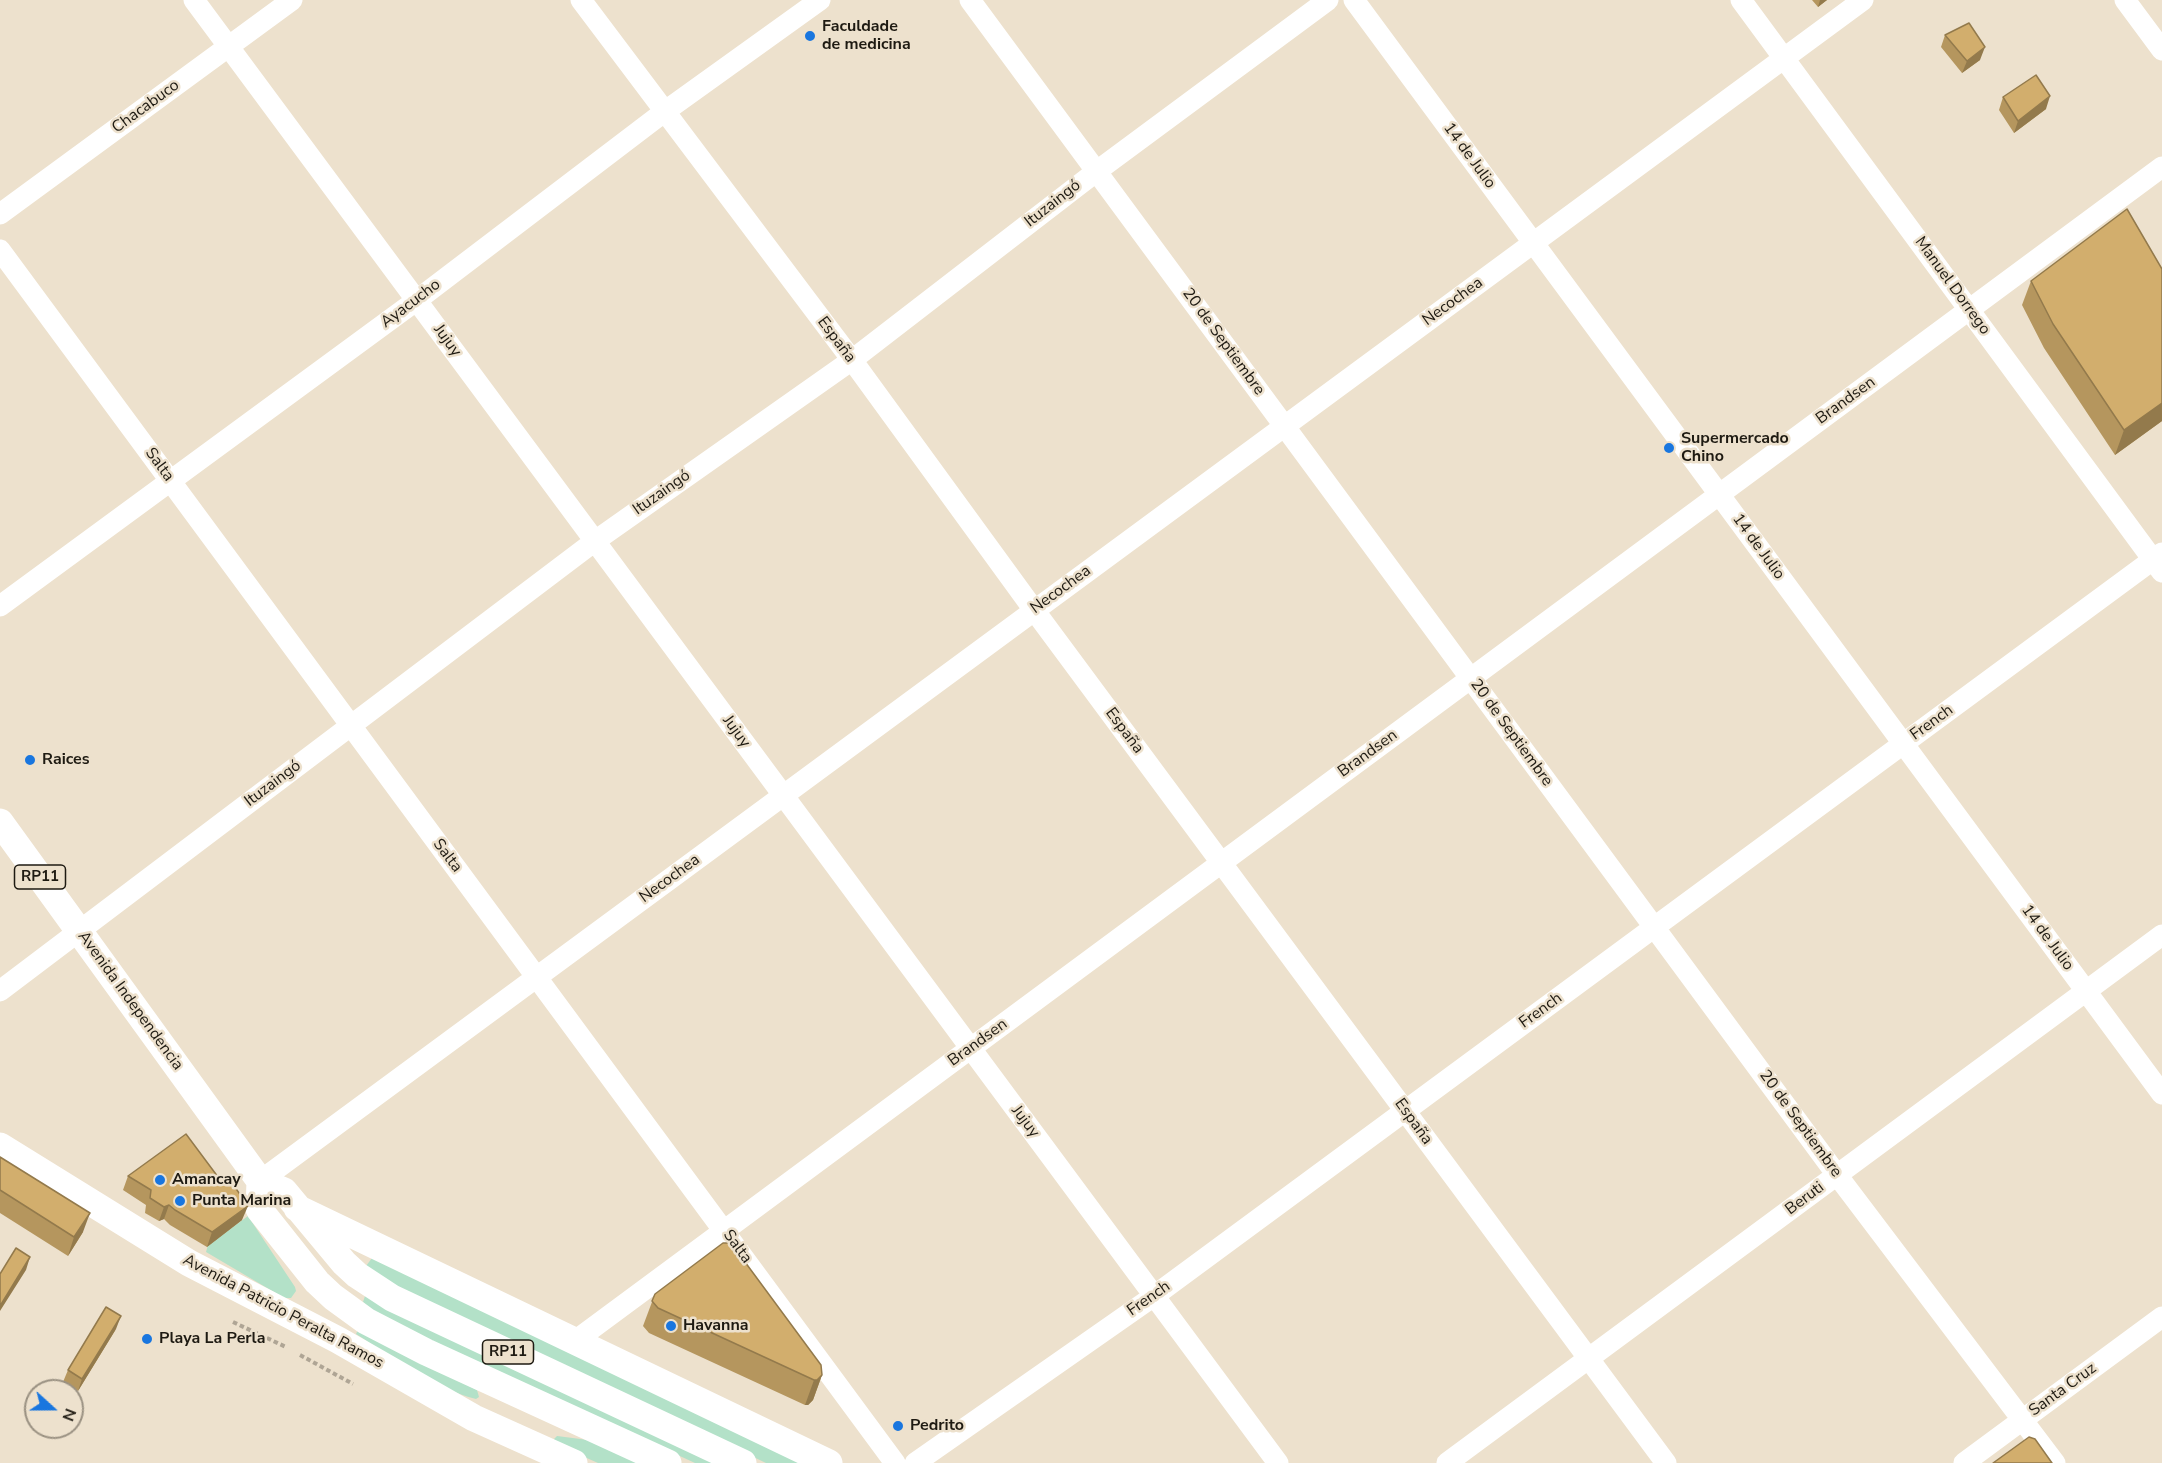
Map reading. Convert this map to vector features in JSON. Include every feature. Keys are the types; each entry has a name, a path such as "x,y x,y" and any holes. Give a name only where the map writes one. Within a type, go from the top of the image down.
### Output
{"main road":[{"name":"Avenida Independencia","path":"0,822 260,1181"},
{"name":"Avenida Patricio Peralta Ramos","path":"0,1146 189,1263 338,1340 474,1418 574,1463"},
{"name":"RP11","path":"260,1181 284,1191 344,1263 357,1275 392,1298 743,1463"},
{"name":"Avenida Patricio Peralta Ramos","path":"260,1181 259,1209 298,1260 333,1297 366,1321 426,1352 668,1463"},
{"path":"297,1208 829,1463"},
{"path":"298,1260 322,1313 338,1340"},
{"path":"474,1418 592,1429"}],"street":[{"name":"Jujuy","path":"194,0 1278,1463"},
{"name":"Chacabuco","path":"0,214 292,0"},
{"name":"España","path":"581,0 852,360 1034,610 1666,1463"},
{"name":"Ayacucho","path":"0,606 417,300 664,112 820,0"},
{"name":"20 de Septiembre","path":"970,0 1837,1175 2024,1419 2055,1463"},
{"name":"Ituzaingó","path":"0,991 595,541 852,360 1096,171 1328,0"},
{"name":"14 de Julio","path":"1354,0 2162,1094"},
{"name":"Manuel Dorrego","path":"1741,0 1969,310 2159,562"},
{"name":"Necochea","path":"260,1181 1863,0"},
{"path":"2125,0 2162,50"},
{"name":"Brandsen","path":"575,1341 2162,167"},
{"name":"Salta","path":"0,250 895,1463"},
{"name":"French","path":"915,1463 1154,1296 1904,744 2159,562"},
{"name":"Beruti","path":"1447,1463 2162,935"},
{"name":"Santa Cruz","path":"1964,1463 2162,1317"}],"path":[{"path":"233,1322 286,1347"},
{"path":"300,1355 353,1384"}],"green space":[{"path":"248,1216 295,1287 296,1291 291,1298 284,1298 206,1252 208,1245"},
{"path":"372,1258 808,1463 766,1463 398,1288 366,1266"},
{"path":"365,1296 718,1463 695,1463 437,1344 379,1315 363,1302"},
{"path":"358,1330 477,1390 479,1397 476,1399 460,1394 428,1380 356,1334"},
{"path":"557,1436 588,1440 639,1463 598,1463 555,1444 554,1439"}],"building":[{"path":"1969,23 1985,47 1967,61 1945,35"},
{"path":"2036,75 2050,96 2018,121 2003,97"},
{"path":"2127,209 2162,269 2162,403 2124,430 2053,324 2031,281"},
{"path":"186,1134 224,1185 230,1180 248,1206 212,1232 169,1205 164,1207 150,1198 151,1190 128,1176"},
{"path":"0,1157 90,1213 74,1237 0,1190"},
{"path":"723,1243 731,1243 821,1365 822,1375 817,1380 658,1308 652,1301 655,1294"},
{"path":"16,1248 30,1257 0,1306 0,1274"},
{"path":"106,1307 121,1316 82,1379 68,1370"},
{"path":"2029,1437 2035,1439 2052,1463 1993,1463"}],"place":[{"name":"Faculdade de medicina","path":"810,36"},
{"name":"Supermercado Chino","path":"1669,448"},
{"name":"Raices","path":"30,760"},
{"name":"Amancay","path":"160,1180"},
{"name":"Punta Marina","path":"180,1201"},
{"name":"Havanna","path":"671,1326"},
{"name":"Playa La Perla","path":"147,1339"},
{"name":"Pedrito","path":"898,1426"}]}
